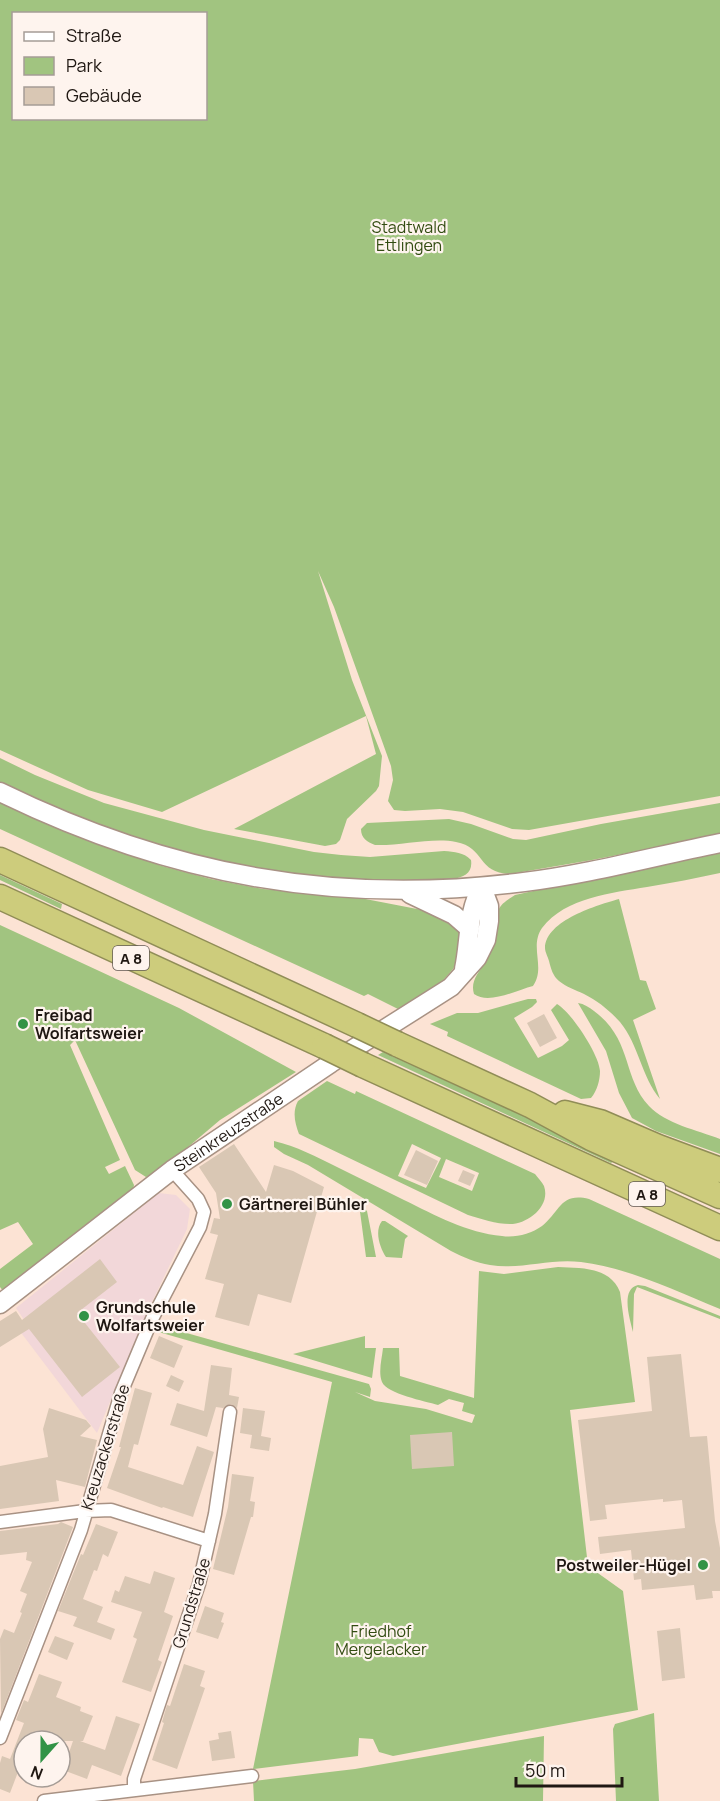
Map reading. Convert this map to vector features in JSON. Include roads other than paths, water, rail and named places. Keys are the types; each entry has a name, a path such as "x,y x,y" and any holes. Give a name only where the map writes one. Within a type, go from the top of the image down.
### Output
{"highway":[{"name":"A 8","path":"0,860 531,1105 591,1138 720,1196"},
{"name":"A 8","path":"0,897 720,1228"},
{"name":"A 8","path":"531,1105 600,1122 720,1170"}],"main road":[{"path":"0,792 99,836 196,866 253,878 314,886 403,890 482,887 576,874 720,843"},
{"path":"464,970 469,948 472,907 482,887"},
{"name":"Steinkreuzstraße","path":"0,1304 172,1170 346,1053 451,987 477,958 486,940 489,906 482,887"},
{"path":"403,890 454,915 470,929"}],"street":[{"name":"Kreuzackerstraße","path":"0,1738 81,1530 121,1393 152,1319 200,1227 204,1212 198,1199 172,1170"},
{"name":"Grundstraße","path":"134,1790 134,1779 199,1584 215,1514 230,1412"},
{"path":"0,1522 85,1511 111,1510 209,1541"},
{"path":"44,1801 252,1776"}],"place":[{"name":"Freibad Wolfartsweier","path":"23,1024"},
{"name":"Gärtnerei Bühler","path":"227,1204"},
{"name":"Grundschule Wolfartsweier","path":"84,1316"},
{"name":"Postweiler-Hügel","path":"703,1565"}],"park label":[{"name":"Stadtwald Ettlingen","path":"409,236"},
{"name":"Friedhof Mergelacker","path":"381,1640"}]}
